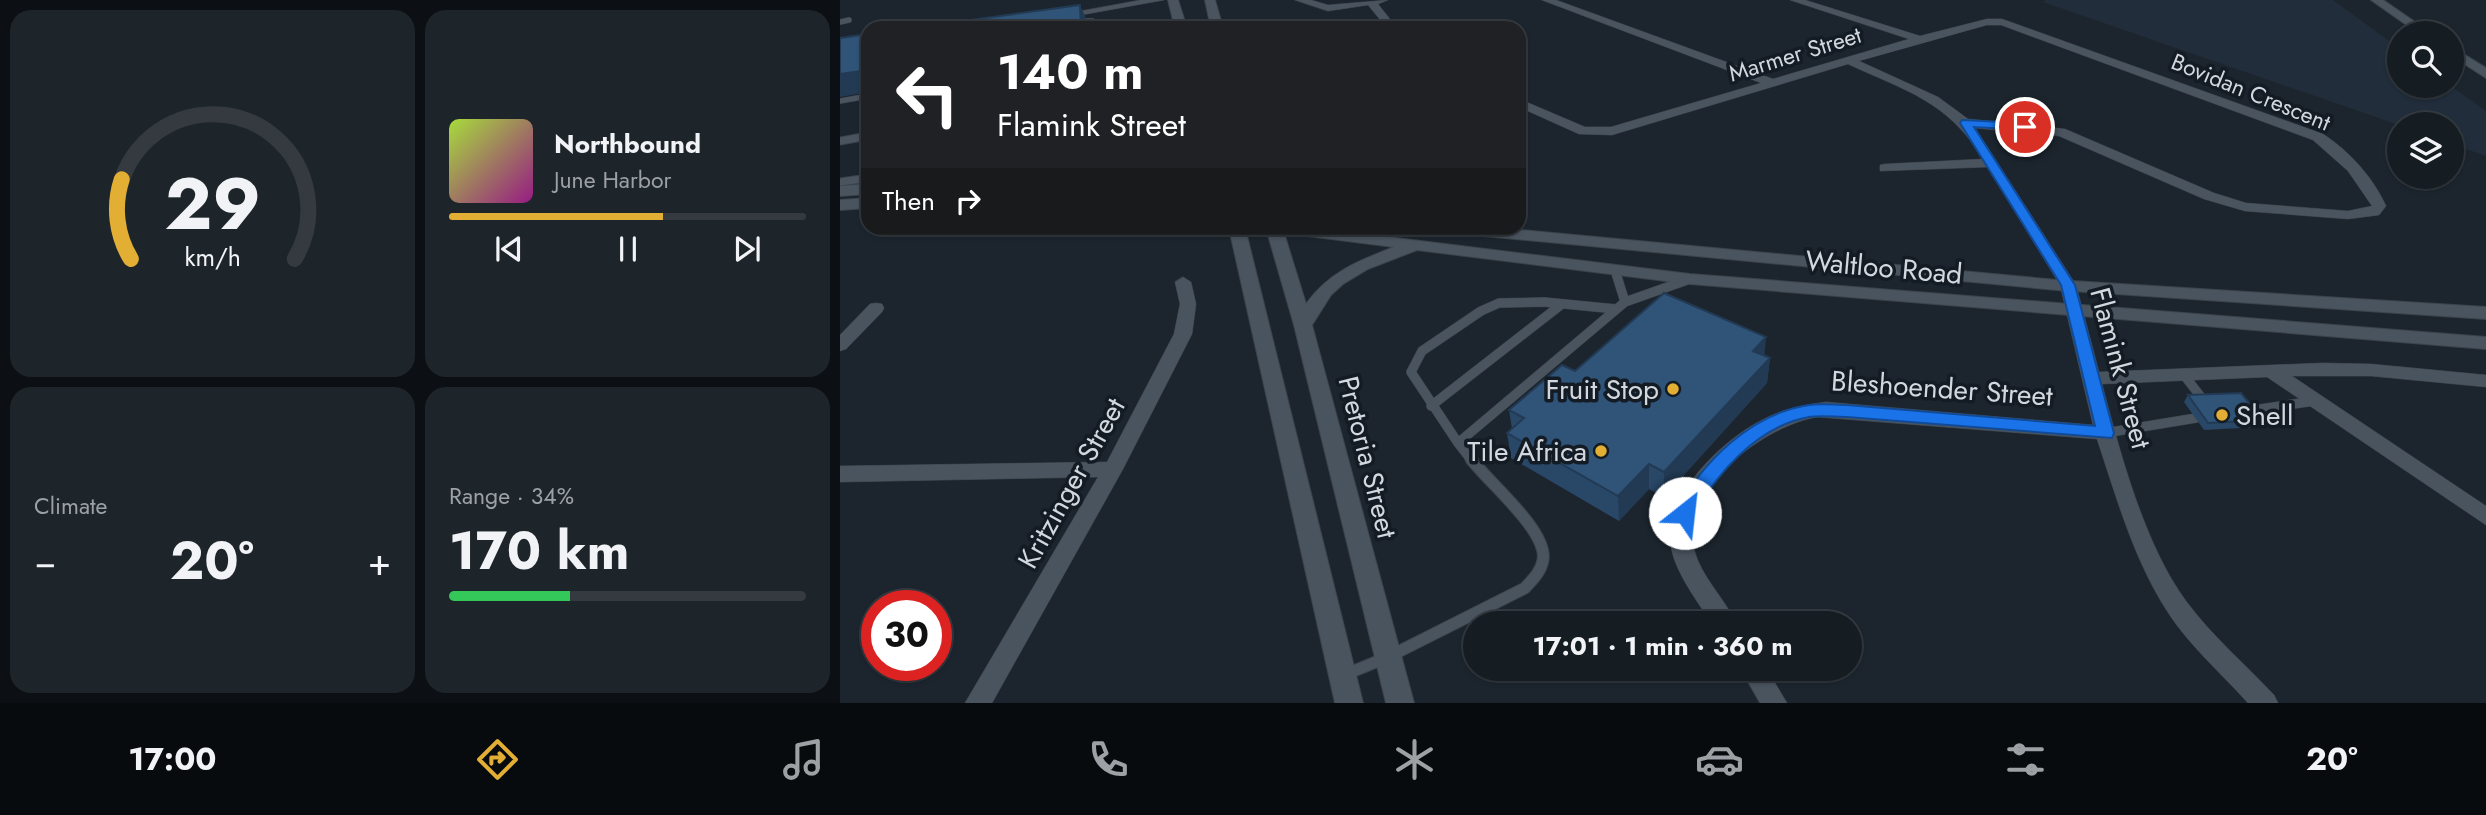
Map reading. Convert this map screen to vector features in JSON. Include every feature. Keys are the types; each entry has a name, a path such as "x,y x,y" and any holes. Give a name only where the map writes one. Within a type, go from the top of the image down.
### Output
{"main road":[{"path":"1173,0 1179,21"},
{"path":"1210,0 1215,21"},
{"path":"2376,0 2407,21"},
{"path":"2464,59 2486,74"},
{"path":"840,191 861,190"},
{"path":"840,205 861,204"},
{"path":"1239,235 1349,703"},
{"name":"Pretoria Street","path":"1276,235 1303,325 1400,703"},
{"name":"Waltloo Road","path":"1340,235 1690,279 2486,342"},
{"name":"Waltloo Road","path":"1526,235 2068,285 2486,313"},
{"path":"1303,325 1320,295 1345,272 1418,244"}],"street":[{"path":"1055,20 1160,0"},
{"path":"1300,0 1328,8 1383,0"},
{"path":"1547,0 1772,83"},
{"path":"1795,0 1920,39"},
{"path":"1371,2 1386,21"},
{"name":"Marmer Street","path":"1526,106 1583,131 1612,131 1920,39 1992,21"},
{"name":"Bovidan Crescent","path":"1966,123 2061,132 2209,196 2245,207 2348,215 2374,212 2379,206 2374,195 2335,149 2318,137 2018,25 1992,21"},
{"name":"Flamink Street","path":"1848,60 1927,98 1966,123 1992,163 2068,285 2105,433 2144,544 2159,578 2179,610 2265,703"},
{"path":"1885,168 1992,163"},
{"name":"Kritzinger Street","path":"978,703 1113,469 1184,334 1188,304 1183,282"},
{"path":"840,345 876,308"},
{"path":"2093,378 2371,370 2486,381"},
{"path":"2271,372 2486,517"},
{"name":"Bleshoender Street","path":"1717,611 1694,573 1681,538 1685,513 1701,484 1732,452 1765,427 1796,414 1826,409 2105,433"},
{"path":"840,474 1113,469"},
{"path":"1760,681 1774,703"}],"lane":[{"path":"840,22 849,20"},
{"path":"1055,20 1093,21"},
{"path":"840,101 861,97"},
{"path":"840,141 861,137"},
{"path":"840,182 861,179"},
{"path":"1615,270 1620,306"},
{"path":"1458,443 1620,306 1690,279"},
{"path":"1343,675 1388,657 1525,588 1544,565 1544,548 1531,525 1500,494 1458,443 1411,372 1422,351 1481,311 1499,303 1620,306"},
{"path":"1432,406 1562,304"},
{"path":"2184,375 2204,401"},
{"path":"2247,411 2315,401"},
{"path":"2105,433 2196,418"}],"shaded area":[{"path":"2333,0 2387,39 2387,98 2464,98 2464,95 2486,111 2486,156 2464,148 2464,112 2387,112 2387,121 2043,2"}],"building":[{"path":"1080,5 1081,21 964,21"},
{"path":"861,35 861,71 840,74 840,38"},
{"path":"1664,293 1766,337 1753,351 1770,358 1664,472 1649,464 1618,496 1507,433 1524,418 1509,410 1562,365 1575,371"},
{"name":"Shell","path":"2241,393 2263,420 2208,423 2188,395"}],"place":[{"name":"Fruit Stop","path":"1673,389"},
{"name":"Shell","path":"2222,415"},
{"name":"Tile Africa","path":"1601,451"}],"route":[{"path":"1685,513 1701,484 1749,437 1783,419 1810,411 1826,409 2105,433 2068,285 1966,123 2025,127"}]}
